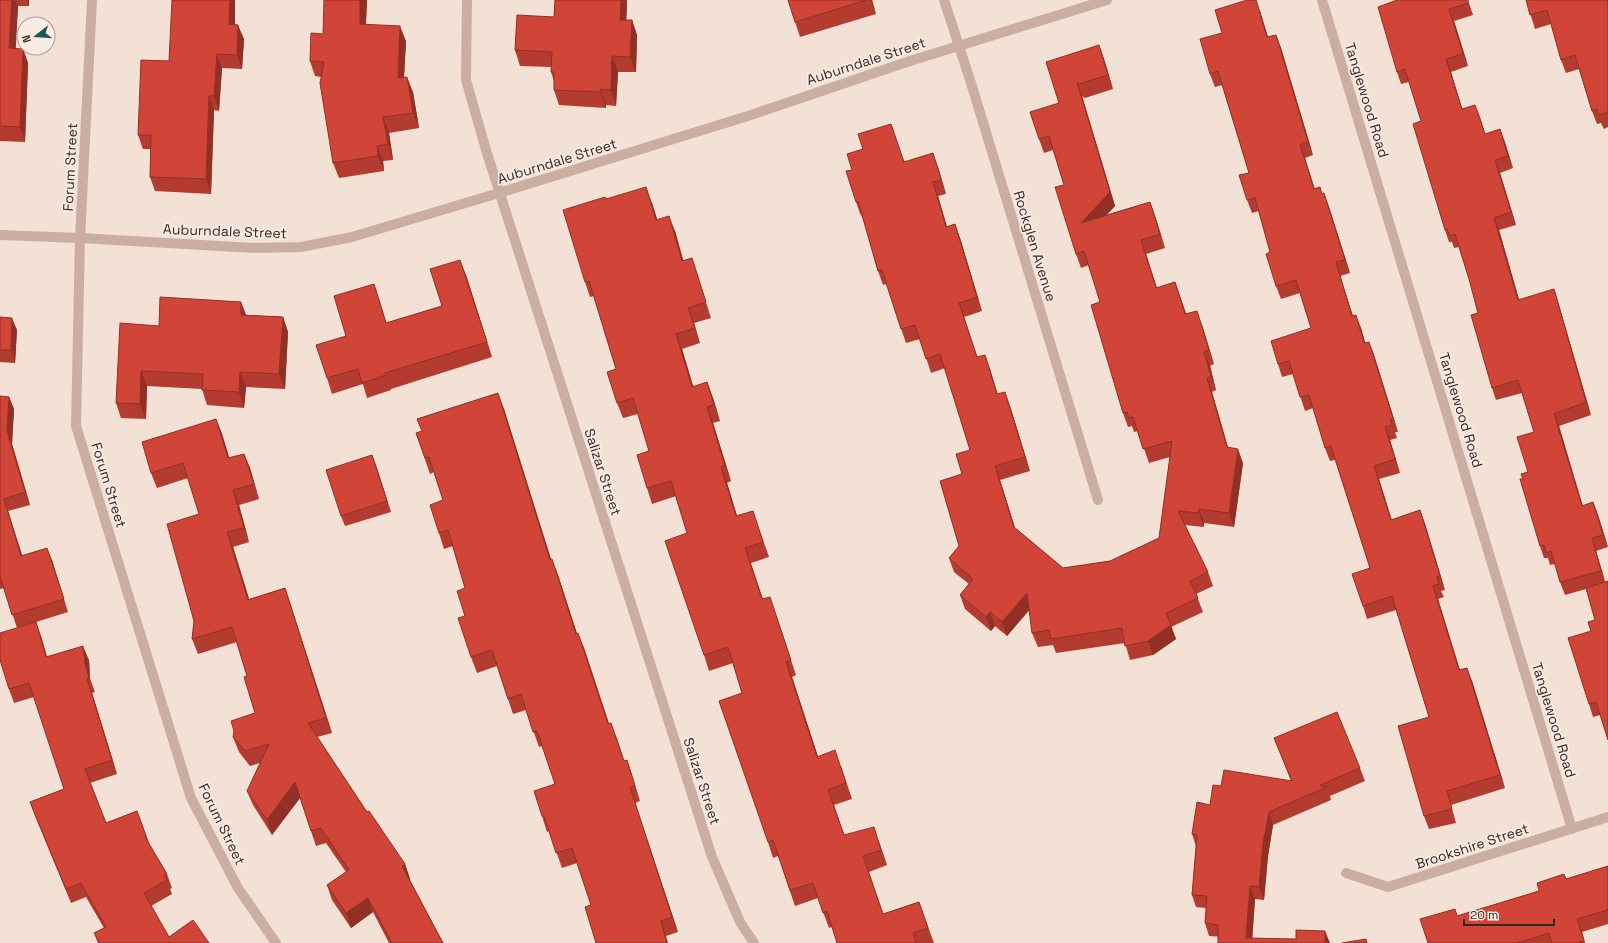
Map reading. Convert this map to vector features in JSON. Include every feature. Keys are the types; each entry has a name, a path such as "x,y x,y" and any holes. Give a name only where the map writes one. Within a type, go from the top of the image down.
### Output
{"street":[{"name":"Forum Street","path":"92,0 80,238 76,426 191,798 238,888 276,943"},
{"name":"Salizar Street","path":"467,0 466,80 499,194 712,857 740,922 754,943"},
{"name":"Rockglen Avenue","path":"944,0 1098,500"},
{"name":"Auburndale Street","path":"0,235 254,248 301,247 352,237 499,194 751,115 958,46 1107,0"},
{"name":"Tanglewood Road","path":"1322,0 1572,829"},
{"name":"Brookshire Street","path":"1346,873 1388,887 1608,817"}],"building":[{"path":"0,0 12,0 9,48 16,48 16,56 23,56 20,127 0,126"},
{"path":"172,0 230,0 229,24 238,25 237,55 217,54 214,96 209,96 206,179 150,177 151,135 138,135 141,60 169,61"},
{"path":"324,0 360,0 360,24 400,26 398,78 407,77 413,113 383,117 388,144 377,146 378,156 333,163 320,83 324,62 310,61 311,33 323,34"},
{"path":"555,0 621,0 620,20 632,20 630,57 612,56 611,90 600,89 600,92 554,90 554,72 551,72 552,52 515,50 517,15 554,17"},
{"path":"788,0 867,0 795,22"},
{"path":"1247,0 1256,0 1267,37 1276,35 1308,142 1300,145 1314,189 1320,187 1322,194 1324,193 1345,260 1336,262 1352,316 1356,315 1364,343 1369,342 1393,418 1390,419 1392,425 1385,427 1395,459 1374,466 1391,520 1420,510 1440,576 1437,577 1439,584 1433,586 1459,670 1467,668 1500,775 1447,791 1452,809 1424,816 1398,726 1429,717 1392,596 1363,606 1352,574 1370,568 1331,446 1325,448 1309,395 1300,397 1289,361 1278,364 1271,341 1311,328 1296,280 1276,286 1266,254 1270,252 1255,198 1247,200 1239,175 1249,173 1218,71 1210,74 1200,39 1222,33 1215,10"},
{"path":"1397,0 1468,0 1468,3 1449,9 1463,54 1446,59 1462,109 1475,105 1485,134 1500,129 1508,156 1495,160 1511,212 1494,218 1518,300 1554,289 1586,402 1554,414 1582,506 1593,502 1603,535 1592,538 1601,571 1560,582 1551,551 1546,553 1544,545 1540,546 1520,479 1523,479 1521,474 1528,472 1517,437 1534,432 1518,380 1492,388 1471,315 1478,313 1469,279 1455,234 1450,236 1447,229 1445,230 1413,124 1421,121 1405,69 1397,72 1378,7"},
{"path":"1526,0 1607,0 1608,112 1599,115 1597,109 1592,111 1575,55 1561,60 1547,10 1530,15"},
{"path":"1099,45 1108,75 1079,84 1077,82 1110,192 1081,223 1150,202 1160,234 1141,240 1156,288 1175,282 1185,314 1197,311 1209,350 1204,352 1211,376 1207,378 1227,447 1238,449 1229,513 1199,509 1199,513 1178,511 1208,572 1190,581 1198,598 1166,613 1171,625 1148,641 1125,646 1122,628 1051,639 1049,630 1032,633 1027,593 1002,622 990,612 986,617 960,595 973,579 949,558 959,546 940,481 962,474 956,454 970,450 940,354 926,359 915,325 901,329 882,270 878,271 858,201 856,202 846,171 852,170 847,154 863,149 858,134 891,124 904,162 933,153 941,180 933,182 946,227 955,224 977,297 959,303 977,357 985,355 997,394 1005,392 1025,457 995,466 1014,527 1063,568 1110,561 1159,538 1172,441 1143,449 1133,417 1129,418 1127,412 1123,413 1091,305 1100,302 1084,251 1076,254 1055,187 1064,185 1049,136 1039,139 1030,112 1059,103 1046,62"},
{"path":"646,187 656,220 669,216 682,261 692,258 706,302 688,308 695,328 676,334 692,387 707,382 714,405 707,407 725,466 721,467 736,516 753,511 763,542 745,548 762,599 770,597 791,660 786,662 817,757 835,750 846,783 828,790 844,835 874,827 881,850 863,856 883,914 919,902 928,928 913,933 916,943 837,943 827,911 823,913 813,883 790,890 773,840 768,842 719,701 742,693 728,647 704,655 665,541 687,533 671,481 647,488 637,455 649,451 633,398 617,403 607,372 616,369 589,281 585,282 563,210 605,197 606,199"},
{"path":"460,260 487,342 385,373 386,375 362,383 358,369 327,378 316,345 346,336 334,296 374,284 386,323 442,306 430,269"},
{"path":"160,297 241,302 241,315 283,317 279,374 240,372 239,392 202,390 203,374 141,371 140,404 116,403 120,323 159,326"},
{"path":"0,317 12,318 11,350 0,350"},
{"path":"498,393 550,560 552,559 576,634 578,633 608,724 611,723 624,761 627,760 635,786 630,787 672,917 661,921 667,943 596,943 585,907 591,905 572,848 556,853 534,791 555,784 537,731 533,732 521,694 508,699 492,650 471,657 458,618 465,616 457,591 465,588 448,530 439,533 430,505 443,500 429,457 425,458 416,433 422,431 417,419"},
{"path":"0,396 9,397 7,431 25,492 4,499 21,556 47,548 64,599 12,615 0,576"},
{"path":"216,419 228,458 244,454 254,484 233,490 244,528 227,532 248,600 285,588 326,718 308,723 367,812 369,811 405,864 402,866 443,943 392,943 368,898 346,913 327,885 349,870 321,828 311,831 295,782 267,820 247,791 269,744 245,751 233,737 234,731 231,721 255,713 244,677 247,676 232,627 192,639 194,621 167,524 199,514 183,463 151,473 142,442"},
{"path":"372,455 387,501 341,516 326,470"},
{"path":"1608,581 1608,740 1596,702 1589,704 1568,638 1591,631 1588,622 1595,620 1586,588"},
{"path":"36,622 46,657 83,646 85,664 89,678 87,679 112,760 85,769 106,823 137,811 146,836 145,837 167,874 164,875 167,880 144,893 169,937 193,920 209,943 100,943 94,933 106,927 81,883 66,889 30,802 64,789 29,683 9,689 0,660 0,633"},
{"path":"1337,712 1360,768 1320,785 1327,787 1269,812 1263,844 1259,887 1250,886 1246,938 1296,939 1296,930 1325,931 1325,943 1218,943 1218,925 1205,923 1207,896 1192,895 1197,835 1192,834 1197,802 1210,805 1213,785 1221,786 1224,770 1292,781 1274,738"},
{"path":"1608,866 1608,910 1577,919 1584,941 1576,943 1552,943 1549,933 1517,943 1428,943 1420,919 1455,909 1457,916 1539,891 1537,883 1564,874 1566,879"},
{"path":"1366,939 1367,943 1342,943"}]}
